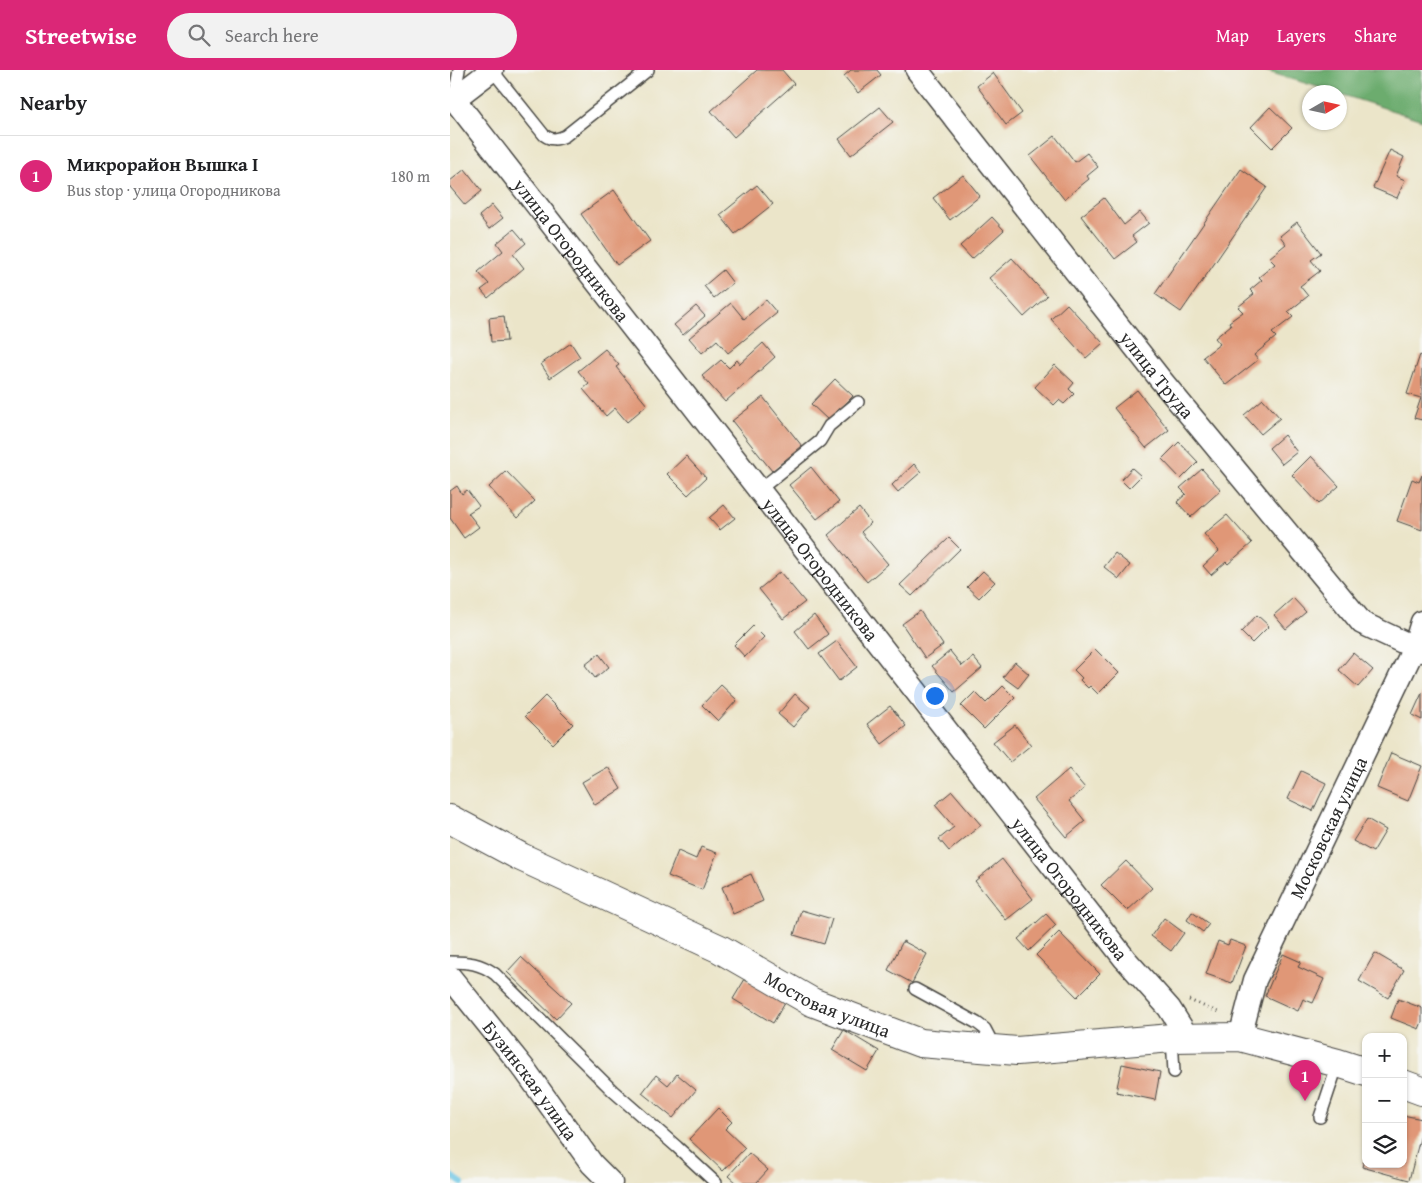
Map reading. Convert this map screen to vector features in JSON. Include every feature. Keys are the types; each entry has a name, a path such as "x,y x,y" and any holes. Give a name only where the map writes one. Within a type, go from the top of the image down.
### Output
{"main road":[{"name":"Мостовая улица","path":"450,819 521,857 720,949 812,1002 920,1043 1017,1051 1180,1038 1242,1030"},
{"path":"1242,1030 1362,1071"},
{"path":"1407,1085 1422,1091"}],"street":[{"path":"452,98 492,70"},
{"name":"улица Труда","path":"917,70 1161,380 1362,624 1418,650"},
{"name":"улица Огородникова","path":"452,98 1125,959 1169,1008 1180,1038"},
{"name":"Московская улица","path":"1242,1030 1255,980 1418,650 1422,622"},
{"name":"Бузинская улица","path":"450,977 525,1070 592,1164 611,1183"}],"lane":[{"path":"452,98 459,70"},
{"path":"492,70 550,140 565,136 648,70"},
{"path":"759,490 820,441 829,426 858,402"},
{"path":"450,962 477,964 486,967 495,974 613,1091 716,1183"},
{"path":"915,989 977,1023 985,1029 996,1049"},
{"path":"1174,1072 1180,1038"},
{"path":"1320,1117 1338,1063"}],"path":[{"path":"1182,997 1242,1030"}],"green space":[{"path":"1262,70 1422,70 1422,120 1347,96 1347,85 1311,85"}],"building":[{"path":"757,70 782,70 794,84 734,137 711,111"},
{"path":"851,70 877,70 881,75 858,93 844,76"},
{"path":"993,73 1022,113 1006,125 977,86"},
{"path":"880,107 893,122 851,155 839,139"},
{"path":"1270,107 1292,128 1272,148 1251,127"},
{"path":"1055,136 1075,162 1087,153 1098,167 1087,176 1089,179 1064,199 1030,156"},
{"path":"1390,150 1404,157 1396,176 1405,180 1397,198 1373,188"},
{"path":"465,169 482,191 465,205 450,187 450,181"},
{"path":"1241,169 1267,187 1181,312 1155,294"},
{"path":"963,175 980,196 950,220 933,198"},
{"path":"757,185 773,204 735,234 720,215"},
{"path":"614,190 650,241 617,265 581,214"},
{"path":"1104,198 1124,225 1140,212 1149,223 1132,236 1137,242 1115,259 1081,216"},
{"path":"492,205 503,218 489,229 479,216"},
{"path":"992,217 1004,230 972,259 960,246"},
{"path":"1297,222 1321,253 1311,260 1320,271 1300,286 1308,296 1288,312 1293,317 1272,333 1276,337 1254,355 1258,360 1226,385 1203,357 1220,344 1215,338 1231,325 1229,322 1243,312 1238,307 1254,294 1250,290 1262,280 1259,277 1275,264 1269,258 1286,244 1280,236"},
{"path":"514,229 526,243 513,254 524,268 488,298 481,290 489,284 478,272 503,251 497,243"},
{"path":"1012,258 1047,296 1024,317 989,278"},
{"path":"723,270 733,283 714,298 704,286"},
{"path":"766,300 777,313 728,353 717,340 702,353 689,338 731,303 744,319"},
{"path":"1067,304 1103,343 1086,358 1051,319"},
{"path":"696,306 705,316 683,335 674,325"},
{"path":"504,316 507,341 491,342 489,318"},
{"path":"571,343 580,357 550,378 541,364"},
{"path":"763,343 775,357 725,402 702,376 721,360 729,368 737,360 740,364"},
{"path":"605,349 619,365 616,367 647,405 627,422 615,408 606,416 583,389 589,384 578,371"},
{"path":"1420,355 1422,356 1422,420 1414,418 1421,398 1407,394"},
{"path":"1055,365 1074,383 1069,389 1074,394 1064,404 1059,400 1054,405 1035,387"},
{"path":"835,379 853,396 829,421 811,404"},
{"path":"1137,390 1169,430 1146,448 1114,408"},
{"path":"763,397 802,446 772,471 732,421"},
{"path":"1263,399 1280,418 1261,434 1244,415"},
{"path":"1284,435 1297,452 1282,464 1269,448"},
{"path":"1179,442 1198,462 1181,479 1162,459"},
{"path":"686,456 706,478 688,495 667,474"},
{"path":"1311,456 1339,486 1319,504 1292,475"},
{"path":"914,464 921,472 898,492 892,485"},
{"path":"811,467 839,502 817,519 789,485"},
{"path":"1132,468 1141,476 1129,488 1121,480"},
{"path":"1202,469 1221,490 1191,517 1177,502 1186,494 1180,488"},
{"path":"506,471 535,501 517,518 489,487"},
{"path":"1422,475 1422,530 1397,521 1412,479 1419,482"},
{"path":"457,486 462,494 467,490 479,506 468,513 479,527 464,538 450,518 450,491"},
{"path":"724,505 735,518 720,530 709,518"},
{"path":"859,508 871,523 861,532 888,564 867,582 828,535"},
{"path":"1227,515 1252,543 1228,564 1226,562 1211,575 1203,566 1219,551 1204,534"},
{"path":"949,538 960,549 912,596 900,585"},
{"path":"1115,553 1130,565 1119,579 1104,567"},
{"path":"983,571 995,582 979,598 967,587"},
{"path":"780,572 805,602 783,619 759,589"},
{"path":"1293,598 1306,612 1286,629 1274,615"},
{"path":"920,611 943,645 925,658 902,624"},
{"path":"814,615 828,634 809,649 795,631"},
{"path":"1257,615 1269,626 1252,643 1241,632"},
{"path":"753,626 764,637 745,657 734,645"},
{"path":"837,641 857,667 839,681 819,654"},
{"path":"1095,649 1119,673 1098,694 1080,680 1082,678 1074,670"},
{"path":"950,651 962,666 973,657 982,668 954,692 932,666"},
{"path":"1353,653 1373,670 1358,687 1339,670"},
{"path":"599,654 609,667 595,678 585,665"},
{"path":"1015,662 1029,674 1018,688 1003,677"},
{"path":"721,685 737,700 718,721 702,705"},
{"path":"1003,686 1015,698 984,729 961,706 975,692 986,703"},
{"path":"1422,693 1422,720 1412,715"},
{"path":"795,694 810,707 793,727 778,714"},
{"path":"545,696 573,724 553,744 525,716"},
{"path":"890,706 906,726 882,744 867,724"},
{"path":"1015,725 1031,745 1010,762 993,742"},
{"path":"1391,753 1422,766 1408,801 1377,788"},
{"path":"608,767 621,789 595,805 582,782"},
{"path":"1069,769 1085,788 1069,801 1085,821 1066,837 1034,799"},
{"path":"1301,771 1326,783 1313,811 1288,799"},
{"path":"952,791 981,825 949,851 939,839 954,827 935,805"},
{"path":"1367,819 1386,830 1373,852 1353,841"},
{"path":"701,847 717,853 702,890 668,876 678,851 696,859"},
{"path":"1002,859 1033,899 1006,920 975,881"},
{"path":"1126,861 1152,888 1127,911 1101,885"},
{"path":"751,874 763,901 733,914 722,887"},
{"path":"801,910 832,919 824,944 794,935"},
{"path":"1192,912 1209,924 1203,932 1187,920"},
{"path":"1046,914 1056,925 1029,951 1018,939"},
{"path":"1164,918 1184,933 1171,951 1151,936"},
{"path":"1059,932 1100,974 1077,997 1036,955"},
{"path":"1230,940 1246,946 1232,983 1206,974 1218,941 1228,945"},
{"path":"903,941 927,954 912,983 888,970"},
{"path":"1375,953 1404,970 1388,998 1359,981"},
{"path":"1283,954 1301,962 1298,967 1324,979 1313,1003 1303,999 1298,1011 1265,996"},
{"path":"521,957 571,1003 556,1019 507,972"},
{"path":"745,979 785,1002 773,1023 733,999"},
{"path":"1398,999 1422,1008 1422,1022 1419,1029 1391,1018"},
{"path":"844,1030 879,1051 867,1071 832,1050"},
{"path":"1122,1064 1160,1072 1155,1100 1116,1092"},
{"path":"677,1074 696,1090 673,1118 642,1093 656,1075 668,1085"},
{"path":"718,1108 732,1122 725,1129 745,1148 723,1171 689,1139"},
{"path":"1407,1116 1422,1119 1422,1131 1409,1180 1366,1168 1407,1168"},
{"path":"749,1153 768,1170 756,1183 736,1183 728,1176"}],"waterway":[{"path":"450,1175 462,1183"}],"place":[{"name":"Микрорайон Вышка I","path":"1305,1101"}]}
